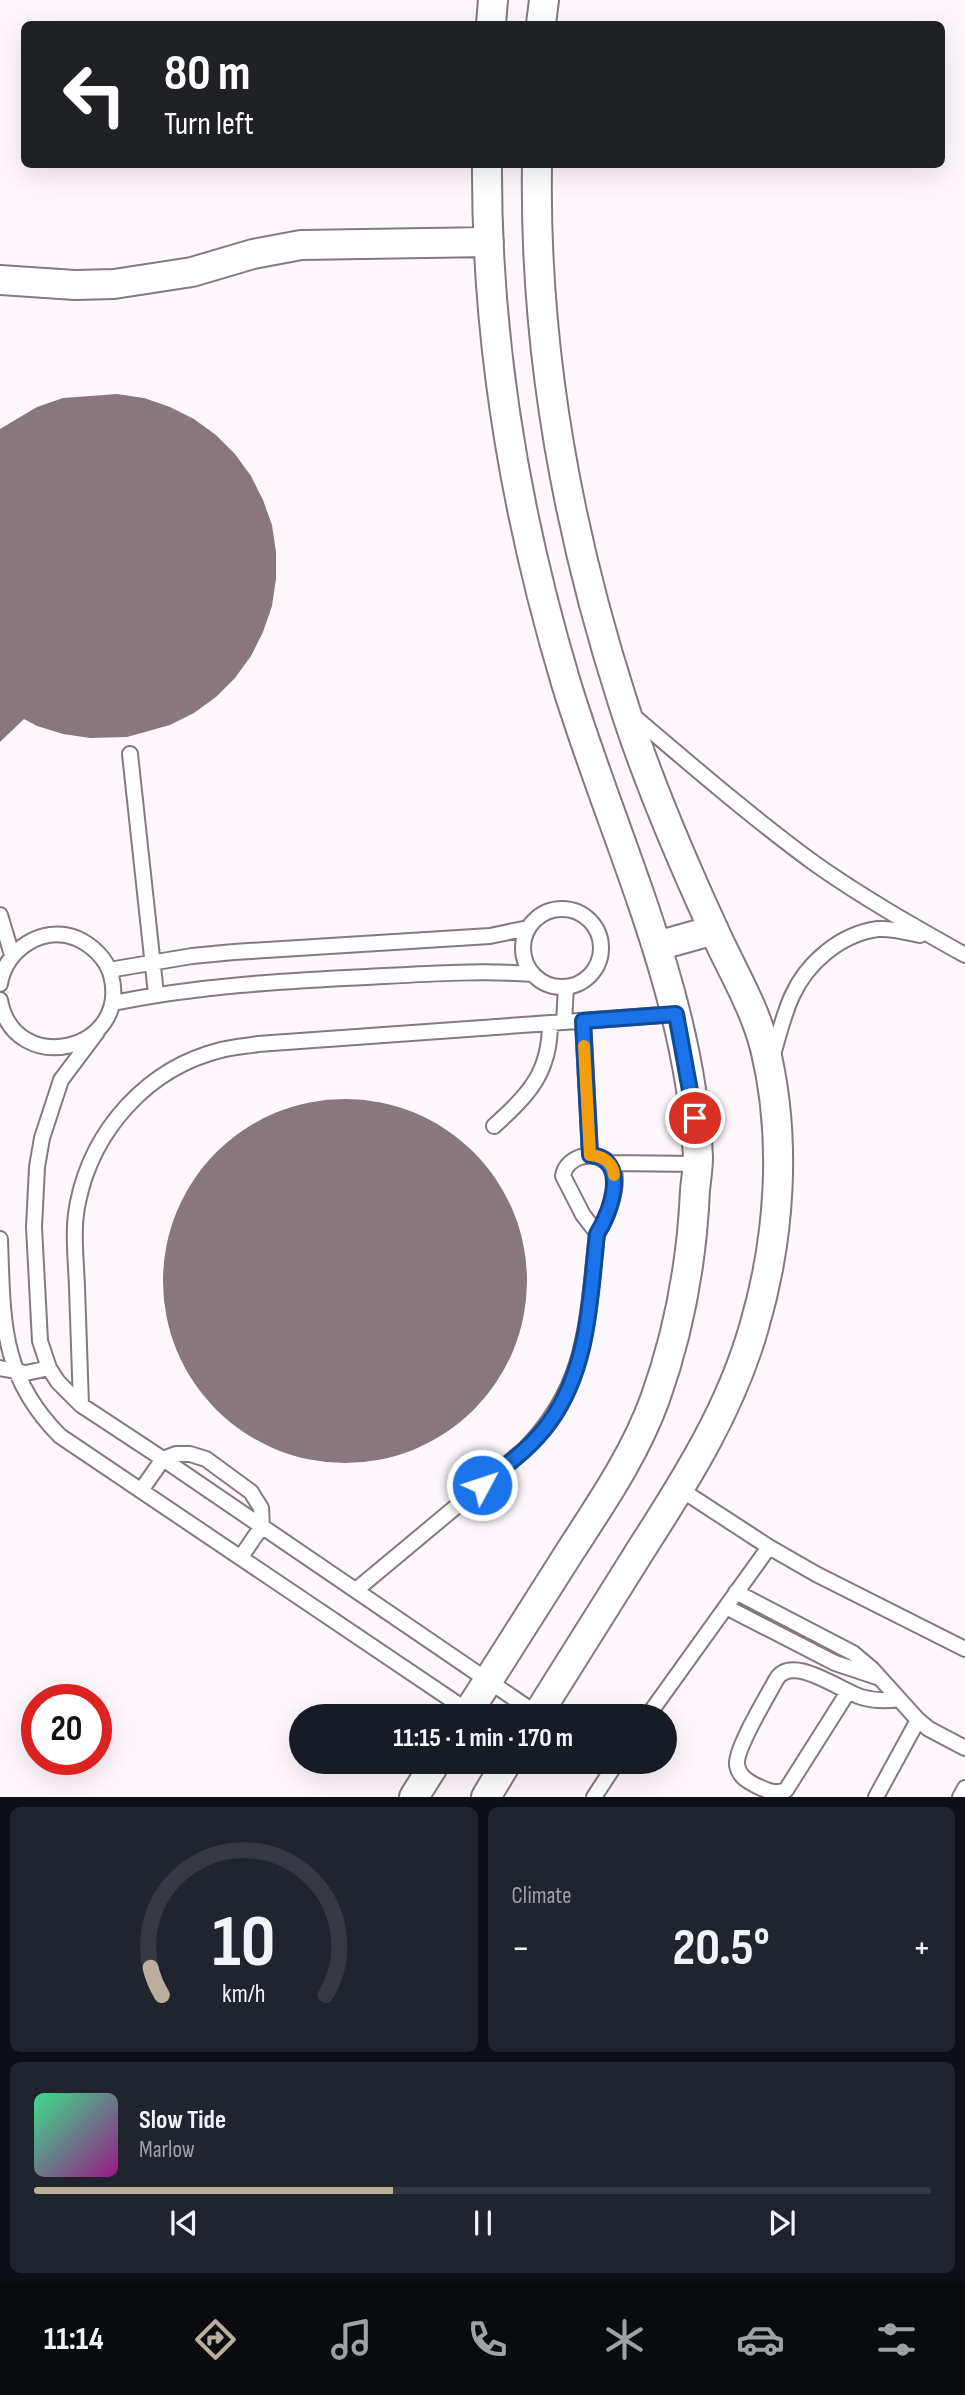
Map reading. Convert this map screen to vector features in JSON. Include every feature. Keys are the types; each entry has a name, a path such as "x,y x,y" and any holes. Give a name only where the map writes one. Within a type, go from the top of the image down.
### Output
{"street":[{"path":"491,21 493,0"},
{"path":"541,21 544,0"},
{"path":"476,1704 613,1484 636,1443 654,1401 675,1335 686,1279 698,1164 695,1118 676,1014 657,946 567,686 524,519 497,349 489,242 487,168"},
{"path":"537,168 539,267 554,415 582,562 624,708 655,790 714,930 753,1013 769,1069 777,1142 771,1252 764,1288 737,1379 680,1489 544,1704"},
{"path":"0,280 75,285 114,284 192,272 253,254 300,245 489,242"},
{"path":"657,946 714,930"},
{"path":"414,1797 428,1774"},
{"path":"486,1797 500,1774"}],"lane":[{"path":"624,708 766,827 815,863 865,898 965,955"},
{"path":"130,754 156,994"},
{"path":"570,909 582,914 598,932 601,956 596,967 578,984 566,987 542,982 526,964 523,939 528,928 536,918 546,912 570,909"},
{"path":"0,915 12,955"},
{"path":"109,970 234,952 490,936 528,928"},
{"path":"769,1069 791,997 812,965 826,953 842,942 878,929 899,930 935,939"},
{"path":"0,984 5,965 12,955 25,944 40,937 57,934 88,944 101,955 114,986 113,1003 107,1018 61,1080 42,1138 37,1167 34,1227 40,1341 58,1382 81,1405 163,1458 520,1704"},
{"path":"113,1003 223,985 278,981 452,972 533,974"},
{"path":"494,1126 527,1095 536,1082 566,987"},
{"path":"0,1000 7,1021 18,1034 33,1043 49,1048 66,1047 83,1042 97,1032"},
{"path":"0,1010 1,1005"},
{"path":"81,1405 75,1240 78,1203 88,1167 104,1135 127,1105 154,1081 186,1062 233,1048 676,1014"},
{"path":"583,1021 590,1155"},
{"path":"356,1590 524,1450 548,1424 566,1394 579,1362 597,1234 610,1207 614,1179 610,1163 604,1158 590,1155 569,1162 564,1169 564,1176 583,1214 597,1234"},
{"path":"610,1163 698,1164"},
{"path":"0,1239 2,1318 8,1355 7,1370 33,1407 60,1436 142,1489 454,1704"},
{"path":"7,1370 26,1373 50,1368"},
{"path":"142,1489 163,1458 176,1454 206,1458 257,1499 261,1508 262,1526 241,1557"},
{"path":"680,1489 769,1547 863,1599 965,1649"},
{"path":"656,1704 769,1547"},
{"path":"736,1592 842,1646 863,1661 918,1720 929,1729 965,1748"},
{"path":"726,1606 835,1663 881,1679"},
{"path":"848,1692 786,1790 773,1793 767,1791 745,1779 740,1773 737,1766 740,1749 783,1671 801,1670 848,1692 873,1700 900,1699"},
{"path":"876,1797 918,1720"},
{"path":"594,1797 609,1774"},
{"path":"960,1797 965,1787"}],"building":[{"path":"117,394 144,398 194,419 216,435 235,454 251,476 272,525 276,579 272,606 251,656 235,678 216,697 194,713 170,725 127,737 90,738 63,734 24,719 0,742 0,429 37,407 63,398"},
{"path":"345,1099 381,1102 415,1113 446,1129 474,1152 497,1180 513,1211 524,1245 527,1281 524,1317 513,1351 497,1382 474,1410 446,1433 415,1449 381,1460 345,1463 309,1460 275,1449 244,1433 216,1410 193,1382 177,1351 166,1317 163,1281 166,1245 177,1211 193,1180 216,1152 244,1129 275,1113 309,1102"}],"slow traffic":[{"path":"584,1046 590,1155 604,1158 610,1163 614,1175"}],"route":[{"path":"482,1485 524,1450 548,1424 574,1379 579,1362 597,1234 610,1207 614,1179 610,1163 604,1158 590,1155 583,1021 676,1014 695,1118"}]}
